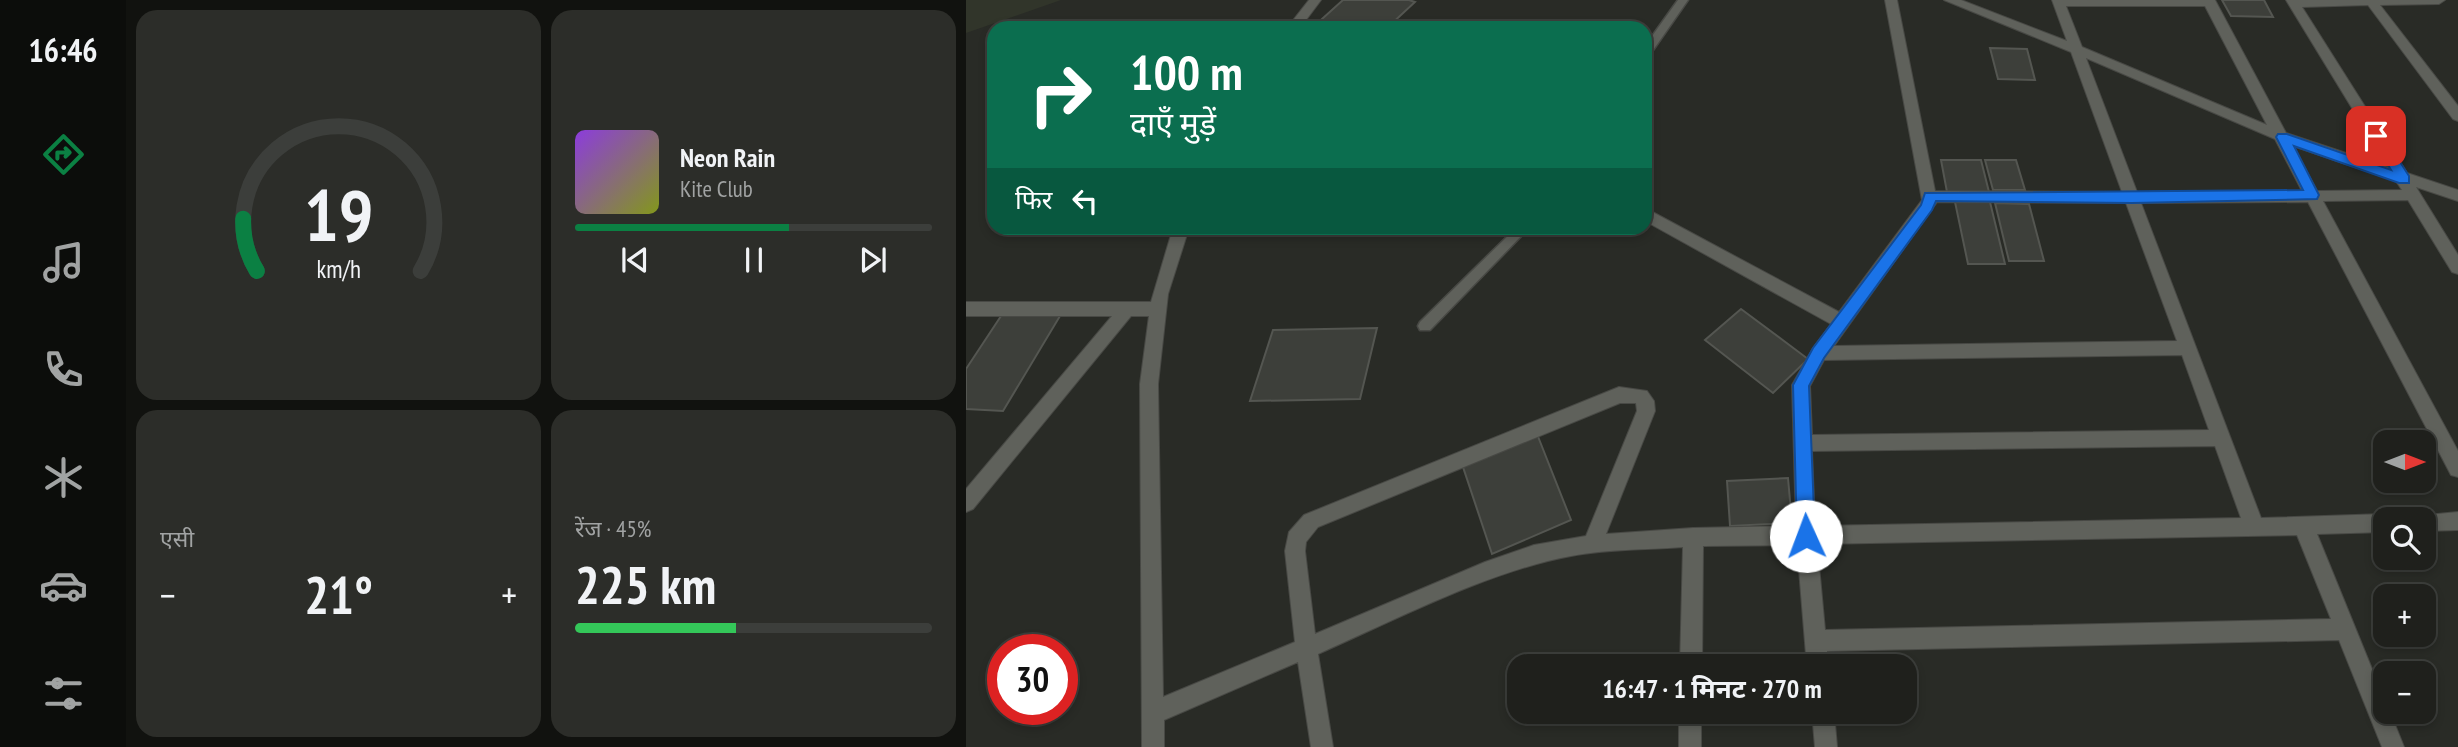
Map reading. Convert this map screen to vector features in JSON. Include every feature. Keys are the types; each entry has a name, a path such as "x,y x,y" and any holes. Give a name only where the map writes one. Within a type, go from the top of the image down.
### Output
{"street":[{"path":"1298,21 1315,0"},
{"path":"1817,654 1806,536 1801,385 1819,353 1927,206 1930,196 1891,0"},
{"path":"1950,0 2076,49 2283,137 2458,196"},
{"path":"1983,0 1988,16"},
{"path":"2292,1 2439,0"},
{"path":"2254,526 2058,1 2209,1 2458,469"},
{"path":"2292,1 2458,268"},
{"path":"2371,1 2458,116"},
{"path":"1930,196 2132,198 2413,195"},
{"path":"1652,218 1842,322"},
{"path":"1153,747 1149,384 1157,309 1179,235"},
{"path":"966,309 1157,309"},
{"path":"966,503 1127,309"},
{"path":"1819,353 2186,348"},
{"path":"1322,747 1306,648 1296,551 1296,539 1311,521 1619,395 1641,396 1645,401 1646,411 1592,544"},
{"path":"1802,443 2220,438"},
{"path":"2436,522 2458,521"},
{"path":"1153,713 1485,572 1534,555 1592,544 1693,537 2373,523"},
{"path":"2303,525 2393,747"},
{"path":"1691,654 1693,537"},
{"path":"1816,640 2345,629"},
{"path":"1690,724 1690,747"},
{"path":"1824,724 1826,747"}],"lane":[{"path":"1652,44 1683,0"},
{"path":"1425,326 1516,235"}],"shaded area":[{"path":"966,0 1061,0 1001,21 987,21 987,26 966,33"}],"building":[{"path":"1343,0 1415,2 1395,21 1320,21"},
{"path":"2222,0 2264,0 2273,17 2231,16"},
{"path":"1990,48 2027,49 2035,80 1998,79"},
{"path":"1941,160 1981,160 1989,192 1947,192"},
{"path":"1985,160 2016,160 2025,190 1993,190"},
{"path":"1955,202 1990,202 2005,264 1968,264"},
{"path":"1995,203 2029,204 2044,261 2009,261"},
{"path":"1741,309 1808,359 1773,393 1705,340"},
{"path":"1003,313 1060,316 1003,411 966,409 966,369"},
{"path":"1377,328 1360,399 1250,401 1273,330"},
{"path":"1537,434 1571,520 1492,554 1462,464"},
{"path":"1788,478 1792,523 1730,526 1727,481"}],"route":[{"path":"1806,536 1801,385 1819,353 1927,206 1930,196 2132,198 2313,195 2283,137 2404,180 2376,136"}]}
